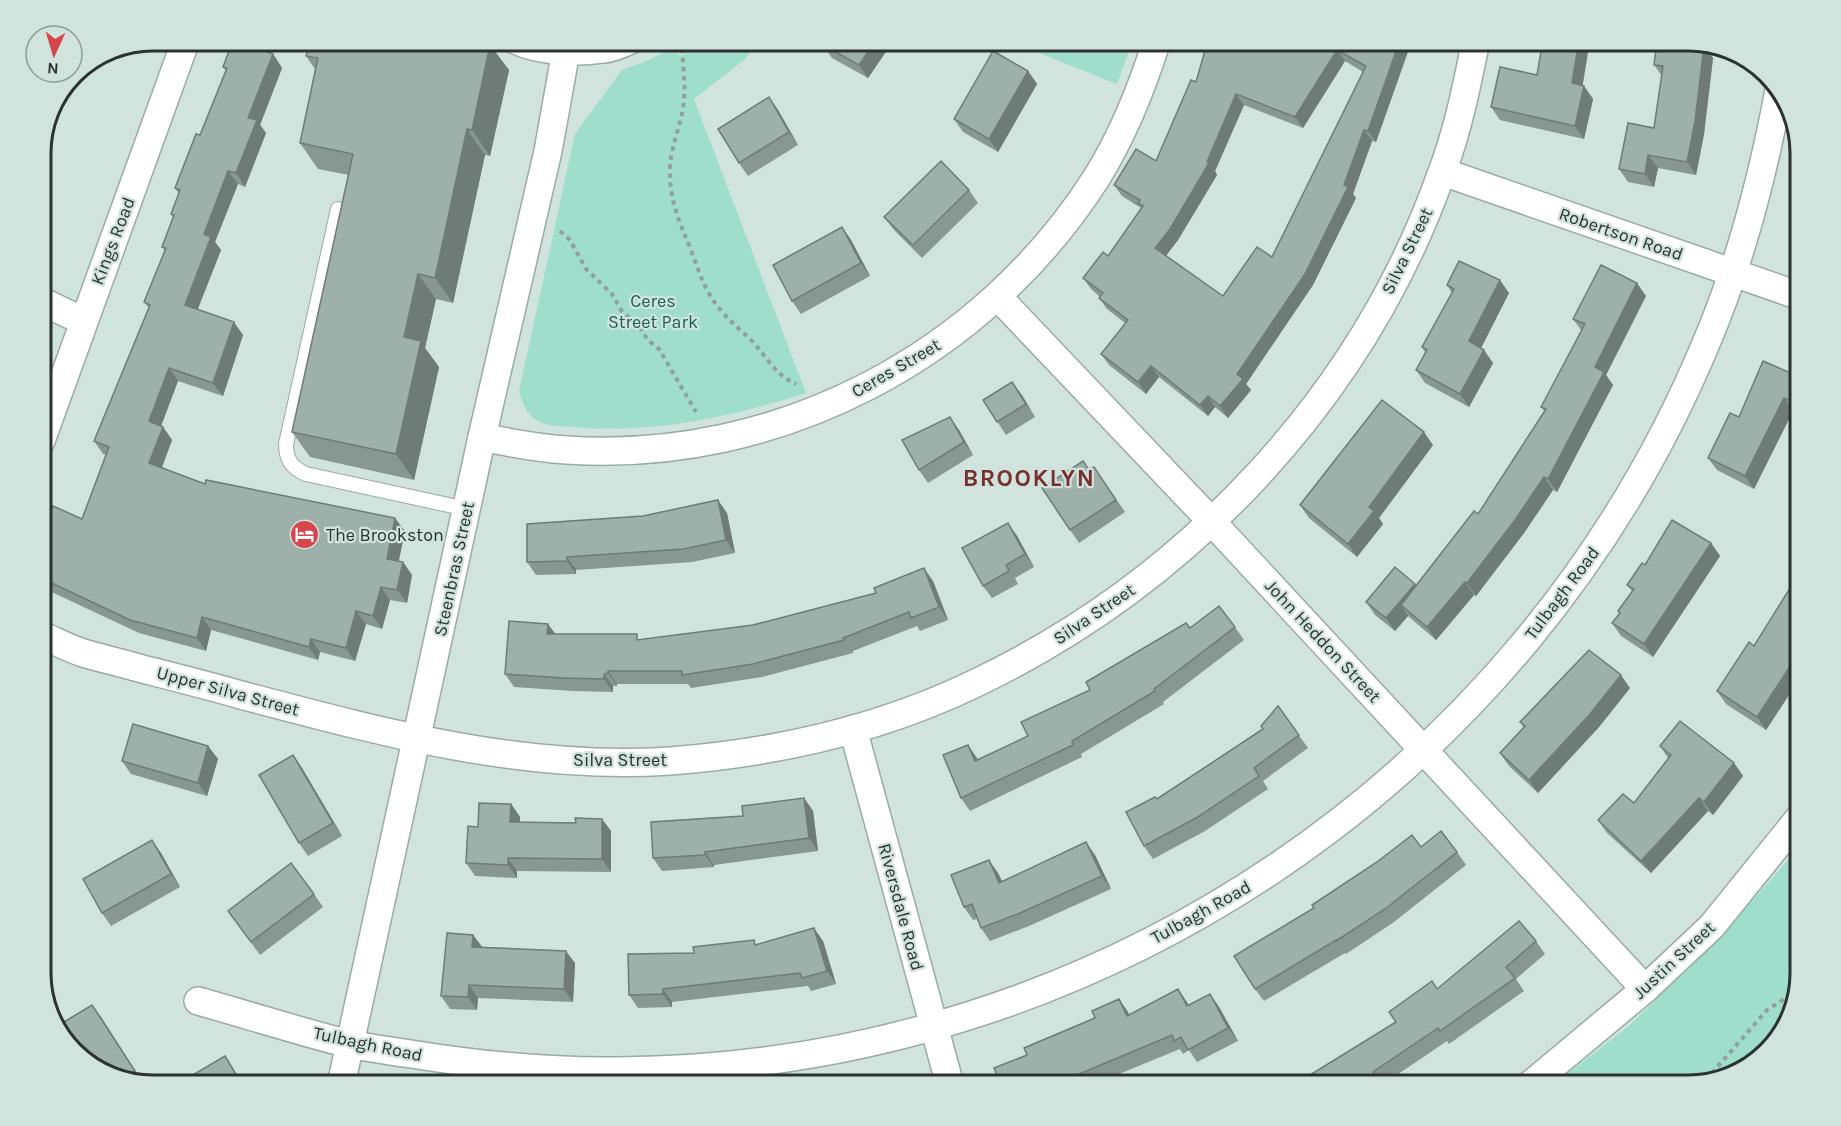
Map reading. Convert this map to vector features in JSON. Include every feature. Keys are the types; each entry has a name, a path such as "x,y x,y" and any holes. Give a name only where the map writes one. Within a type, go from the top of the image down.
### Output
{"street":[{"name":"Kings Road","path":"51,412 182,51"},
{"name":"Steenbras Street","path":"343,1075 482,437 548,151 566,51"},
{"name":"Ceres Street","path":"482,437 523,445 590,450 656,449 706,442 744,434 823,407 878,382 920,358 998,297 1030,265 1066,222 1097,176 1124,128 1146,76 1154,51"},
{"name":"Silva Street","path":"417,739 479,752 542,759 604,762 667,761 730,755 782,746 853,729 914,709 974,684 1031,655 1086,622 1138,584 1212,522 1280,451 1331,385 1354,351 1412,246 1443,172 1460,114 1474,51"},
{"name":"Tulbagh Road","path":"198,1001 350,1044 460,1062 540,1069 619,1071 699,1068 777,1059 856,1045 933,1026 1001,1005 1068,980 1196,918 1257,881 1372,798 1476,700 1568,590 1608,531 1645,469 1708,340 1733,273 1761,174 1776,103"},
{"name":"Robertson Road","path":"1443,172 1790,293"},
{"name":"John Heddon Street","path":"998,297 1212,522 1645,988"},
{"path":"51,306 83,321"},
{"name":"Upper Silva Street","path":"51,639 82,652 417,739"},
{"name":"Riversdale Road","path":"853,729 947,1075"},
{"name":"Justin Street","path":"1543,1075 1712,927 1790,830"}],"lane":[{"path":"338,209 286,444 286,453 290,463 297,470 306,474 467,509"}],"path":[{"path":"682,51 684,94 682,114 671,152 670,169 671,198 675,213 707,290 731,323 749,338 781,377 807,387 823,407"},
{"path":"532,218 565,234 586,269 612,294 621,309 659,350 697,414 706,442"},
{"path":"1714,1072 1767,1010 1787,997"}],"green space":[{"name":"Ceres Street Park","path":"666,51 677,51 680,56 688,51 752,51 744,60 694,99 806,393 721,416 663,426 604,429 542,423 528,412 519,391 575,134 622,70"},
{"path":"1034,51 1129,51 1117,84"},
{"path":"1790,858 1790,973 1787,999 1776,1024 1760,1045 1739,1061 1714,1072 1688,1075 1566,1075 1630,1025 1716,941"}],"building":[{"path":"229,51 265,51 273,54 248,118 257,120 236,173 228,171 204,234 211,237 185,305 234,322 213,383 169,368 149,421 163,427 149,463 205,484 206,480 395,518 387,559 403,562 397,590 381,587 373,616 356,611 346,648 311,639 309,647 202,617 197,638 130,620 51,583 51,510 53,506 82,519 109,447 94,441 150,305 144,302 166,248 162,247 174,215 171,214 180,190 175,188 196,134 200,135 227,68 223,67"},
{"path":"308,51 489,51 472,130 467,129 435,278 418,274 404,337 421,341 396,454 292,432 353,154 300,143 318,58 306,56"},
{"path":"834,51 869,51 859,65"},
{"path":"993,51 1028,71 989,139 954,119"},
{"path":"1205,51 1336,51 1295,117 1236,94 1207,162 1209,163 1170,229 1155,248 1223,296 1257,247 1272,257 1366,66 1339,51 1396,51 1368,131 1364,130 1344,185 1348,187 1305,274 1237,374 1243,379 1220,406 1208,396 1200,405 1151,366 1138,382 1101,354 1128,320 1099,298 1103,293 1083,278 1103,252 1108,256 1143,206 1138,203 1140,200 1114,185 1136,149 1156,161 1191,80 1196,82"},
{"path":"1541,51 1577,51 1572,83 1584,86 1575,126 1491,107 1500,67 1537,75"},
{"path":"1656,51 1703,52 1695,121 1687,162 1648,155 1645,174 1619,169 1628,123 1654,128 1663,66 1654,65"},
{"path":"769,97 789,132 739,163 718,129"},
{"path":"941,161 969,190 913,245 884,217"},
{"path":"842,227 861,263 792,301 773,265"},
{"path":"1459,261 1500,280 1469,341 1484,350 1460,394 1416,370 1427,350 1422,347 1454,289 1447,285"},
{"path":"1601,265 1637,283 1595,367 1604,372 1548,479 1544,477 1515,520 1467,583 1465,582 1427,627 1401,605 1474,511 1478,514 1546,409 1541,407 1585,324 1573,319"},
{"path":"1763,361 1790,373 1790,400 1784,398 1745,476 1708,458 1730,413 1739,417"},
{"path":"1012,382 1026,404 997,422 983,400"},
{"path":"1382,400 1424,432 1369,507 1374,511 1348,544 1300,505"},
{"path":"950,417 964,442 919,470 902,440"},
{"path":"1083,461 1089,470 1094,467 1116,500 1070,530 1042,488"},
{"path":"718,500 726,540 683,549 567,557 567,561 527,562 527,524 643,516"},
{"path":"1672,520 1711,543 1644,644 1612,623 1634,589 1627,585 1642,563 1645,565"},
{"path":"1008,523 1025,554 1006,565 1009,571 983,586 962,548"},
{"path":"1395,567 1415,584 1386,618 1366,602"},
{"path":"924,568 939,607 911,618 909,612 843,638 844,640 753,664 682,675 682,671 608,671 604,674 604,679 505,674 509,621 548,624 547,634 637,634 637,640 753,625 876,593 874,588"},
{"path":"1790,588 1790,666 1757,717 1717,691 1749,642 1754,646"},
{"path":"1219,606 1235,627 1154,689 1155,691 1072,741 1073,745 961,798 943,755 968,745 975,761 1028,736 1021,722 1090,690 1086,682 1186,623 1190,628"},
{"path":"1589,650 1621,675 1590,714 1529,780 1500,753 1525,726 1520,722"},
{"path":"1278,706 1299,735 1254,768 1259,776 1196,818 1144,846 1126,812 1155,797 1157,799 1263,729 1261,726"},
{"path":"1680,721 1734,763 1704,802 1699,798 1641,861 1598,820 1623,794 1634,803 1671,755 1660,746"},
{"path":"133,724 208,746 198,783 122,761"},
{"path":"293,755 333,823 299,843 259,775"},
{"path":"804,798 809,838 705,852 705,855 653,858 651,822 743,816 742,806"},
{"path":"479,803 511,804 510,822 576,823 575,818 602,819 602,859 508,858 508,865 466,863 468,826 478,827"},
{"path":"1441,831 1457,852 1385,909 1255,989 1234,956 1314,908 1312,905 1377,862 1412,835 1421,847"},
{"path":"152,840 171,874 102,913 83,879"},
{"path":"1086,842 1102,876 981,928 972,904 964,907 951,875 989,860 999,883"},
{"path":"291,863 314,894 251,942 228,911"},
{"path":"1519,921 1536,941 1506,967 1515,978 1440,1031 1438,1028 1373,1072 1375,1075 1310,1075 1396,1022 1389,1012 1432,981 1437,989"},
{"path":"814,928 827,971 802,978 800,973 663,989 663,994 629,995 628,954 694,953 693,947 754,940 755,945"},
{"path":"447,933 473,935 472,947 566,951 564,989 469,985 468,997 441,996"},
{"path":"1178,989 1187,1006 1210,994 1228,1028 1188,1050 1181,1037 1174,1041 1172,1035 1077,1075 997,1075 994,1068 1027,1055 1024,1048 1095,1018 1092,1011 1119,999 1127,1016"},
{"path":"92,1005 135,1071 127,1072 114,1067 86,1050 64,1022"},
{"path":"225,1056 236,1075 193,1075"}],"place":[{"name":"The Brookston","path":"305,535"}],"district":[{"name":"BROOKLYN","path":"1029,478"}]}
